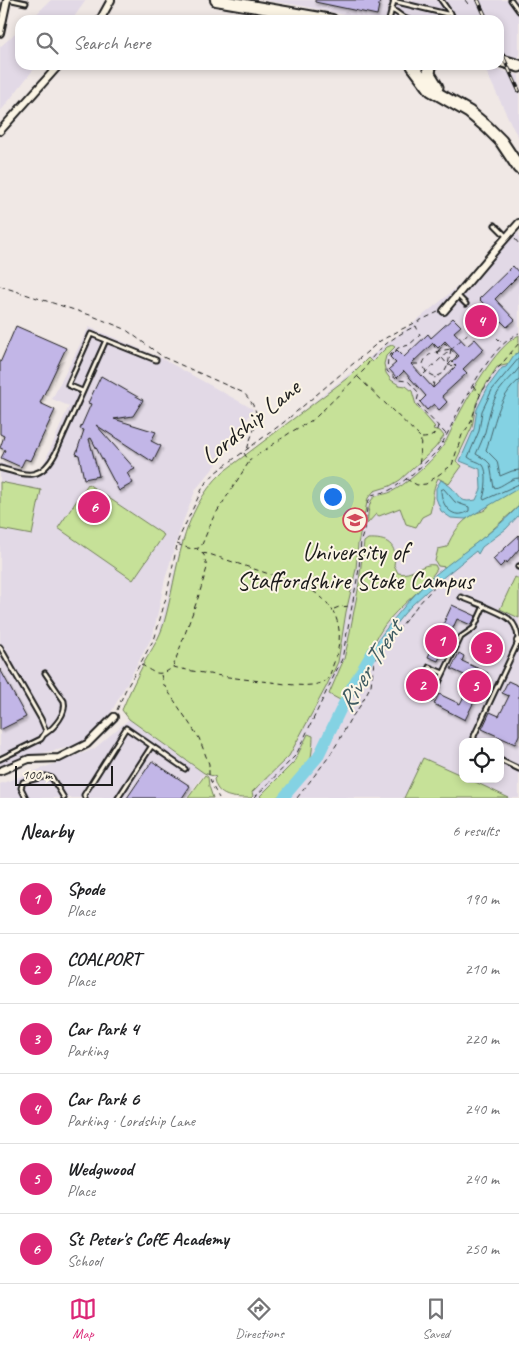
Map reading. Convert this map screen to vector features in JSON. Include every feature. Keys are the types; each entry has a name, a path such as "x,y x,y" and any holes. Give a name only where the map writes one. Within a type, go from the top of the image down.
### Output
{"highway":[{"path":"504,62 519,66"},
{"path":"416,70 432,90 469,112 487,127 501,141 519,168"},
{"path":"430,70 432,80 449,99"}],"main road":[{"path":"216,0 303,15"}],"street":[{"path":"0,30 7,0"},
{"path":"102,15 110,0"},
{"path":"0,131 55,70"},
{"path":"444,312 519,223"},
{"path":"0,771 29,759 59,758 86,744 114,717"}],"lane":[{"path":"12,0 26,3"},
{"path":"441,0 451,14"},
{"path":"511,0 519,11"},
{"path":"390,15 393,1 451,14"},
{"path":"391,10 400,15"},
{"path":"495,226 507,237"},
{"path":"458,296 466,304"},
{"path":"82,391 68,385 91,334 156,360"},
{"path":"0,468 28,475 42,472 47,467 55,454 106,340"},
{"path":"461,596 512,620 518,640 474,738"},
{"path":"431,698 461,637 474,628 484,606"},
{"path":"0,647 45,727 45,735"},
{"path":"429,667 443,673"},
{"path":"0,759 34,743 56,725 65,706 62,697 45,674"},
{"path":"85,798 84,795 126,728 185,769"},
{"path":"118,798 151,747"},
{"path":"504,762 519,769"},
{"path":"26,798 21,788 23,782 46,776 52,778 64,798"}],"path":[{"path":"465,0 468,4"},
{"name":"Lordship Lane","path":"114,717 125,691 155,636 167,594 177,544 204,484 216,472 283,423 380,341 429,316 444,312"},
{"path":"197,549 201,547 213,518 249,461 291,432 314,419 358,377 370,360 407,330 416,326 420,335 409,345 398,348 388,357 387,371 397,380 408,381 412,385 419,393 418,405 447,434"},
{"path":"425,373 475,327"},
{"path":"254,798 296,755 342,659 359,569 361,540 368,502 372,495 389,490 405,479 437,450 473,386 493,356 503,344 519,333"},
{"path":"497,338 503,344"},
{"path":"437,352 445,343 457,356 448,365"},
{"path":"405,479 417,485 426,484 452,465 462,434 470,424 480,395 495,372 519,343"},
{"path":"433,344 448,365 456,366"},
{"path":"425,373 423,364 426,356 451,349"},
{"path":"425,373 436,377 444,374 451,349"},
{"path":"413,364 423,364"},
{"path":"358,377 421,438 428,438 434,435 438,426"},
{"path":"434,387 436,377"},
{"path":"473,386 480,392 480,395"},
{"path":"417,469 420,459 421,438"},
{"path":"244,453 249,461"},
{"path":"141,663 160,674 172,667 198,598 207,568 204,555 197,549 177,544"},
{"path":"172,667 204,674 292,685 323,683 328,679 335,660 340,638 339,624 333,610 322,596 308,587 201,553"},
{"path":"297,798 328,758 349,721 360,706 370,685 374,662 381,650 436,585"},
{"path":"333,610 339,607 351,606"},
{"path":"160,674 164,685 200,738 209,764 209,775 212,785 219,798"}],"shaded area":[{"path":"51,0 86,0 76,15 35,15"},
{"path":"263,0 519,0 519,59 504,55 504,15 345,15"},
{"path":"15,34 15,70 33,70 0,112 0,47"},
{"path":"485,70 501,70 519,75 519,137"},
{"name":"University of Staffordshire Stoke Campus","path":"519,232 519,798 255,798 204,773 187,798 0,798 0,784 94,749 129,719 185,760 122,710 158,638 182,540 214,481 441,301"},
{"path":"89,327 161,358 253,409 232,446 196,489 182,524 165,579 153,635 106,722 86,742 21,758 0,766 0,463 31,472 42,468 69,406 52,399"}],"green space":[{"path":"519,335 519,362 497,367 482,391 476,404 472,427 456,461 462,466 449,484 438,478 434,487 430,513 422,517 416,527 406,524 400,508 379,516 376,514 367,524 372,499 391,492 402,485 420,471 439,452 483,373 501,350"},
{"path":"392,345 395,347 386,356 384,364 386,373 391,380 399,385 406,386 412,391 416,405 435,427 433,429 440,431 444,436 435,448 400,480 390,486 374,491 368,498 358,544 356,569 346,612 338,662 289,756 252,792 253,796 251,798 227,796 216,785 214,779 216,777 204,773 129,719 122,710 162,628 189,524 197,505 208,488 223,472 350,376 368,358 372,362 387,347"},
{"path":"519,461 519,506 446,567 438,566 435,561 438,549 447,547 454,533 465,520 489,506"},
{"path":"0,482 41,490 32,535 0,529"},
{"path":"88,484 164,535 133,580 58,528"},
{"path":"368,539 386,541 393,547 394,565 398,573 408,573 430,565 435,565 437,569 384,626 353,683 340,700 329,694 344,659 358,590 364,542"},
{"path":"515,577 519,579 519,618 500,609"},
{"path":"308,734 313,736 312,748 310,760 305,769 295,782 279,796 275,798 262,798 260,796 294,762"},
{"path":"423,758 459,774 459,783 477,783 509,798 404,798"},
{"path":"205,775 208,777 213,798 188,798"}],"water":[{"path":"519,352 519,488 466,519 451,518 441,511 436,498 436,488 441,480 462,499 467,501 476,500 481,489 480,469 460,461 474,429 477,409 488,387 502,368 506,367 514,355"},
{"path":"519,506 519,515 506,529 482,547 478,554 476,551 411,606 367,665 363,662 379,638 425,584"}],"building":[{"path":"315,0 380,0 377,15 315,2"},
{"path":"513,266 519,275 495,299 515,320 507,327 479,299"},
{"path":"453,318 461,326 454,332 467,346 475,339 484,349 463,369 467,373 442,396 447,402 439,410 434,404 427,410 420,402 426,396 404,371 397,378 389,369 396,363 390,357 397,350 404,357 428,334 431,338","holes":["445,341 459,356 452,362 456,366 433,388 411,364 433,343 438,348"]},
{"path":"16,326 66,348 40,403 55,410 31,461 25,459 21,467 1,458 5,450 0,448 4,436 0,434 0,363"},
{"path":"101,376 143,400 133,416 114,419 156,432 151,441 161,446 153,462 96,425 135,469 127,473 133,483 119,491 91,438 89,439 99,476 84,479 79,455 76,454 84,430 80,429 91,404 88,403"},
{"path":"519,535 519,549 507,563 506,561 500,567 493,559"},
{"path":"452,605 476,616 471,625 457,619 438,661 428,657"},
{"path":"459,653 464,656 462,661 488,673 465,720 434,704 439,694 460,704 473,679 451,669"},
{"path":"0,669 26,717 0,730"},
{"path":"423,671 433,676 421,698 411,693"},
{"path":"508,681 519,686 519,735 515,744 482,729 490,712 499,716 509,696 502,693"},
{"path":"152,761 190,786 182,798 127,798"}],"waterway":[{"name":"River Trent","path":"283,798 318,757 351,688 373,651"}],"railway":[{"path":"478,0 485,15"},
{"path":"504,59 519,91"}],"place":[{"name":"Car Park 6","path":"481,321"},
{"name":"St Peter's CofE Academy","path":"94,507"},
{"name":"University of Staffordshire Stoke Campus","path":"355,520"},
{"name":"Spode","path":"441,641"},
{"name":"Car Park 4","path":"487,648"},
{"name":"COALPORT","path":"422,685"},
{"name":"Wedgwood","path":"475,686"}]}
